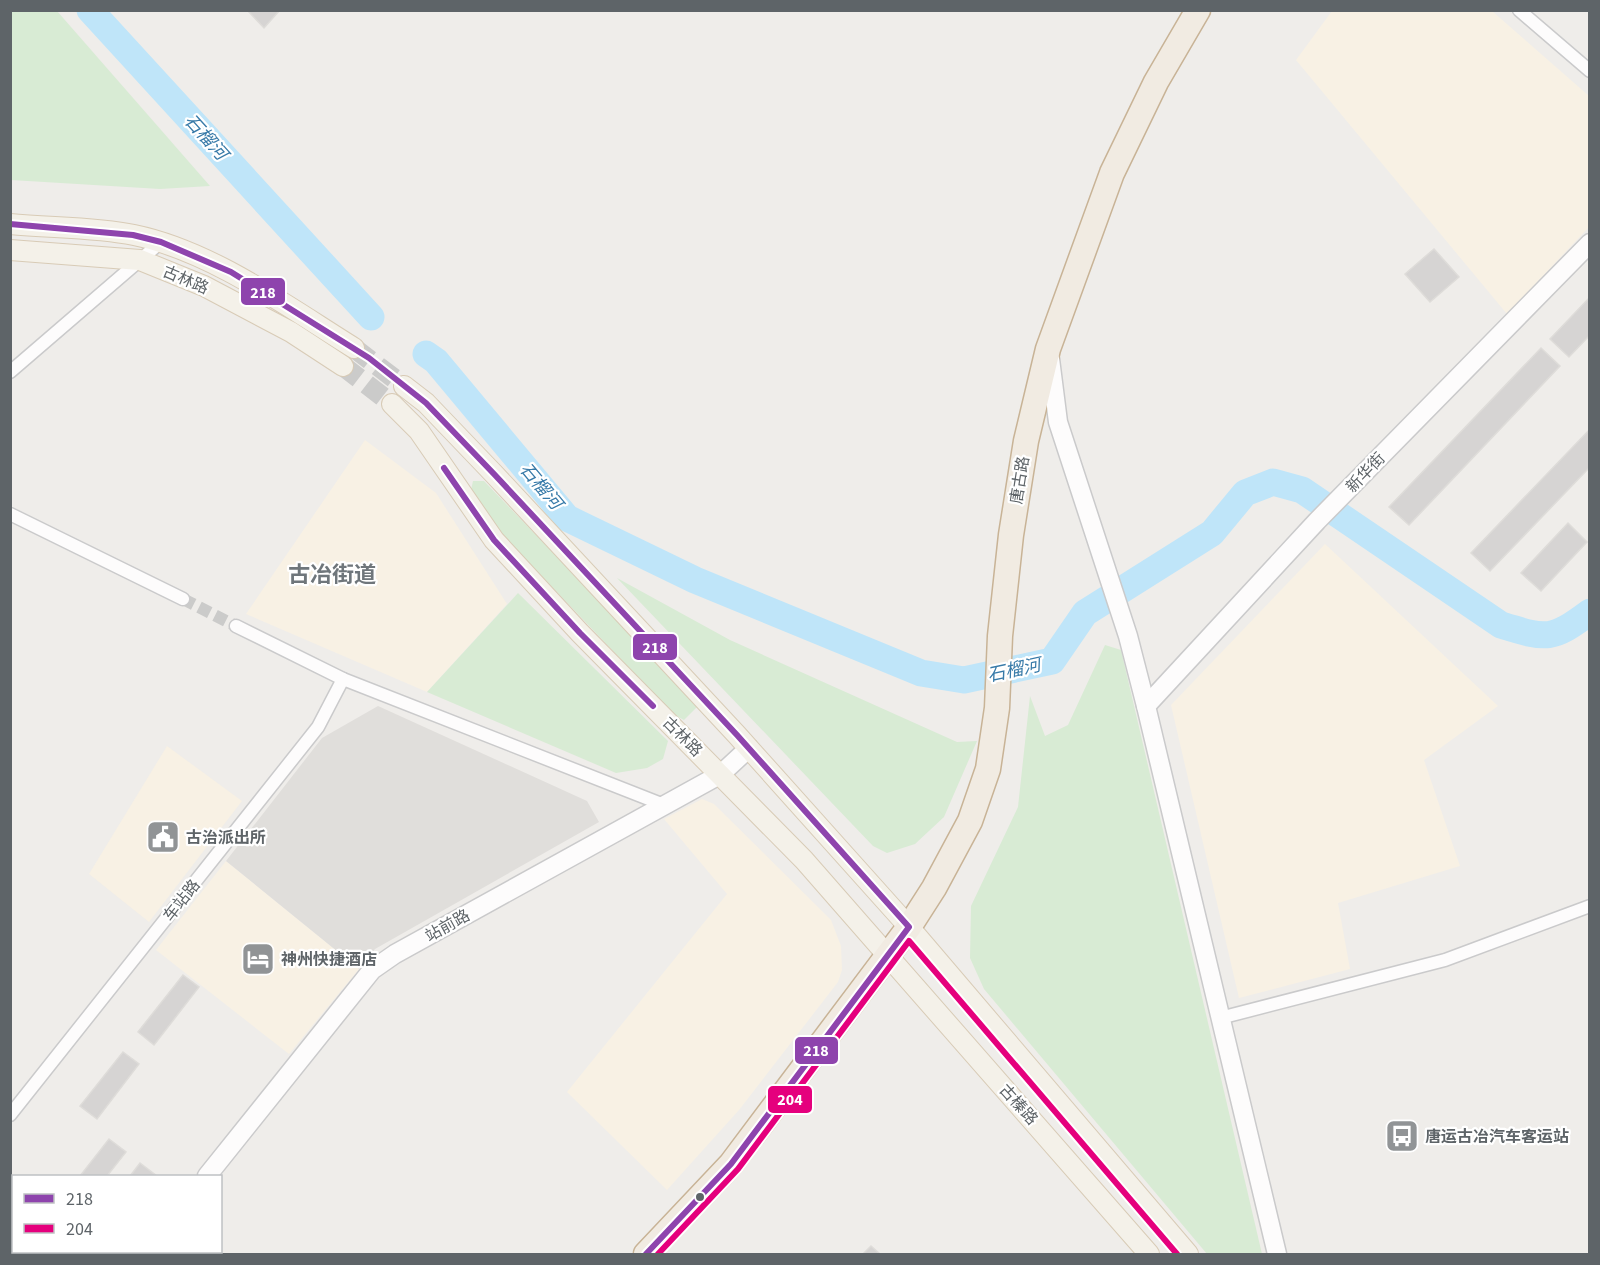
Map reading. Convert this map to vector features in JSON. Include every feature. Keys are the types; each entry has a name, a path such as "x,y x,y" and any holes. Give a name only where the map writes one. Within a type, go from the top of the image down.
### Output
{"highway":[{"name":"唐古路","path":"646,1254 731,1164 909,927 934,888 970,821 988,769 997,708 1000,636 1011,535 1026,441 1048,348 1112,173 1156,82 1198,10"}],"main road":[{"name":"古林路","path":"10,224 133,235 161,242 231,272 354,348"},
{"name":"古林路","path":"10,250 140,261 204,286 291,332 343,366"},
{"path":"405,386 426,404 494,474 749,748 909,927"},
{"name":"古林路","path":"392,404 420,430 494,540 580,633 804,860 887,956"},
{"name":"古榛路","path":"909,927 1188,1254"},
{"name":"古榛路","path":"887,956 1149,1254"}],"street":[{"path":"1519,10 1590,71"},
{"path":"10,372 161,242"},
{"name":"新华街","path":"1146,706 1336,501 1590,243"},
{"path":"1048,348 1058,422 1128,636 1277,1254"},
{"path":"10,514 183,599"},
{"path":"236,626 343,679 664,805"},
{"name":"车站路","path":"10,1115 318,727 343,679"},
{"name":"站前路","path":"208,1175 372,970 394,954 721,774 749,748"},
{"path":"1220,1018 1445,960 1590,906"}],"shaded area":[{"path":"1332,11 1492,11 1589,96 1589,227 1507,314 1296,60"},
{"path":"365,440 436,493 507,604 427,692 246,614"},
{"path":"1325,544 1498,706 1424,760 1460,866 1338,903 1350,969 1239,998 1171,705"},
{"path":"378,706 587,801 599,822 375,949 359,969 226,861 322,738"},
{"name":"古治派出所","path":"167,746 242,801 149,922 89,874"},
{"path":"702,799 714,804 831,920 841,946 842,970 838,982 739,1110 667,1190 567,1092 727,894 664,819"},
{"name":"神州快捷酒店","path":"226,861 359,969 289,1054 156,950"}],"green space":[{"path":"10,11 57,11 210,186 160,189 11,180"},
{"path":"473,481 484,481 692,697 697,707 684,720 673,714 494,526 471,490"},
{"path":"617,578 730,640 957,742 977,741 944,817 915,844 887,853 873,846"},
{"path":"518,593 668,741 663,759 647,768 616,773 427,692"},
{"path":"1105,645 1121,650 1262,1254 1207,1254 984,989 970,958 971,906 1018,807 1030,696 1045,736 1068,725"}],"building":[{"path":"247,10 280,10 264,28"},
{"path":"1434,249 1459,277 1430,302 1405,274"},
{"path":"1590,297 1590,335 1569,357 1550,339"},
{"path":"1541,348 1560,366 1409,525 1389,507"},
{"path":"1590,429 1590,467 1490,571 1471,553"},
{"path":"1568,523 1587,542 1541,591 1521,573"},
{"path":"183,975 199,987 154,1045 138,1032"},
{"path":"123,1052 139,1064 97,1119 80,1106"},
{"path":"109,1139 126,1152 108,1175 81,1175"},
{"path":"140,1163 156,1175 131,1175"},
{"path":"871,1246 880,1254 863,1254"},
{"path":"20,1253 46,1253 45,1254"},
{"path":"69,1253 96,1253 95,1254"}],"waterway":[{"name":"石榴河","path":"90,10 371,317"},
{"name":"石榴河","path":"426,354 436,361 567,518 695,580 921,673 964,680 1052,661 1085,613 1212,533 1245,493 1273,482 1302,490 1501,625 1529,633 1548,635 1557,633 1590,612"}],"tunnel":[{"path":"354,348 404,386"},
{"path":"343,366 392,404"},
{"path":"183,599 236,626"}],"transit line":[{"name":"218","path":"10,224 133,235 161,242 231,272 369,358 426,403 494,474 737,735 909,927 731,1164 646,1254"},
{"name":"218","path":"444,468 494,540 580,633 653,706"},
{"name":"204","path":"658,1254 738,1169 909,941 1177,1254"}],"place":[{"name":"古治派出所","path":"163,837"},
{"name":"神州快捷酒店","path":"258,959"},
{"name":"唐运古冶汽车客运站","path":"1402,1136"}],"district":[{"name":"古冶街道","path":"332,574"}]}
